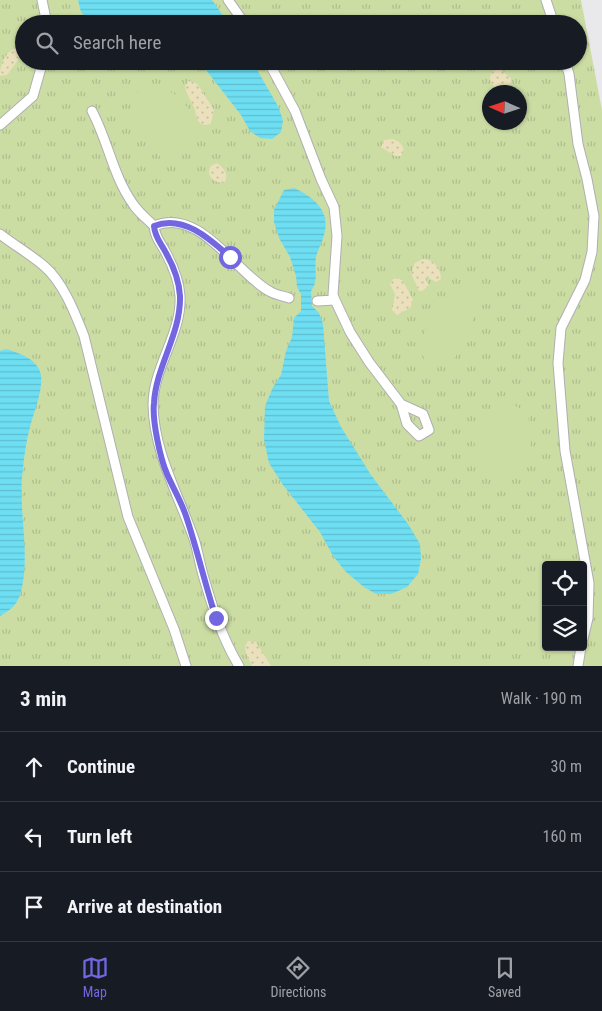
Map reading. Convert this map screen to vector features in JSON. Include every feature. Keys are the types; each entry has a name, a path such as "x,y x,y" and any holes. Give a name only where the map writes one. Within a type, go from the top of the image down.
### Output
{"lane":[{"path":"42,0 45,15"},
{"path":"228,0 239,15"},
{"path":"546,0 551,15"},
{"path":"0,125 33,96 40,70"},
{"path":"273,70 295,111 334,207 337,236 333,294 335,300 350,332 369,362 401,404"},
{"path":"568,70 578,144 594,216 592,252 585,280 561,328 558,363 565,451 589,583 587,622"},
{"path":"92,112 101,128 114,167 133,204 154,226 154,236 176,273 180,296 178,319 158,375 153,404 158,438 166,472 196,545 216,618 229,650 239,666"},
{"path":"154,226 164,222 185,225 209,238 270,292 289,298"},
{"path":"0,234 45,267 61,286 74,309 84,336 128,517 162,600 186,666"},
{"path":"317,302 335,300"},
{"path":"578,666 581,651"}],"green space":[{"path":"0,0 581,0 584,15 15,15 15,70 587,70 587,31 602,110 602,666 0,666"},
{"path":"158,85 178,97 189,112 192,122 192,142 188,150 181,156 171,158 159,156 148,135 133,116 131,103 136,94 141,90"},
{"path":"468,285 475,287 478,299 474,317 462,345 456,356 446,364 441,366 430,364 423,356 422,348 423,338 432,316 453,290 460,286"},
{"path":"502,403 518,407 526,413 531,435 531,445 526,463 516,476 508,479 489,476 480,469 475,461 474,450 476,440 487,418"}],"sand":[{"path":"15,49 15,64 7,75 0,76 1,67 6,55"},
{"path":"496,70 501,70 511,78 510,85 493,85 490,80 491,73"},
{"path":"189,81 196,83 214,110 211,124 203,125 197,119 185,86"},
{"path":"393,139 403,148 401,156 395,156 381,147 384,140"},
{"path":"217,163 225,172 226,180 224,183 214,180 210,176 209,170 211,166"},
{"path":"427,259 436,265 441,279 436,282 427,277 425,278 429,286 419,291 411,273 415,263"},
{"path":"398,278 403,281 413,300 410,308 397,315 392,310 395,294 390,284 393,279"},
{"path":"248,641 256,642 271,666 252,666 245,650"}],"water":[{"path":"78,0 212,0 223,15 84,15"},
{"path":"206,70 257,70 279,108 283,121 281,132 272,139 260,138 250,131 241,115"},
{"path":"294,188 314,200 323,212 325,219 324,235 316,257 315,283 311,291 312,306 319,313 323,324 329,401 341,427 371,475 408,524 420,544 421,559 418,574 407,587 391,594 376,594 346,572 333,556 320,532 283,485 269,463 264,440 265,406 273,387 281,375 286,351 292,337 294,318 301,311 301,294 297,287 296,276 290,257 279,238 274,222 274,210 284,190"},
{"path":"6,349 32,361 39,369 41,382 23,464 22,500 25,564 23,580 17,602 0,616 0,351"}],"route":[{"path":"216,618 202,574 196,545 166,472 158,438 153,404 158,375 178,319 180,296 176,273 154,236 154,226 164,222 185,225 209,238 230,257"}]}
